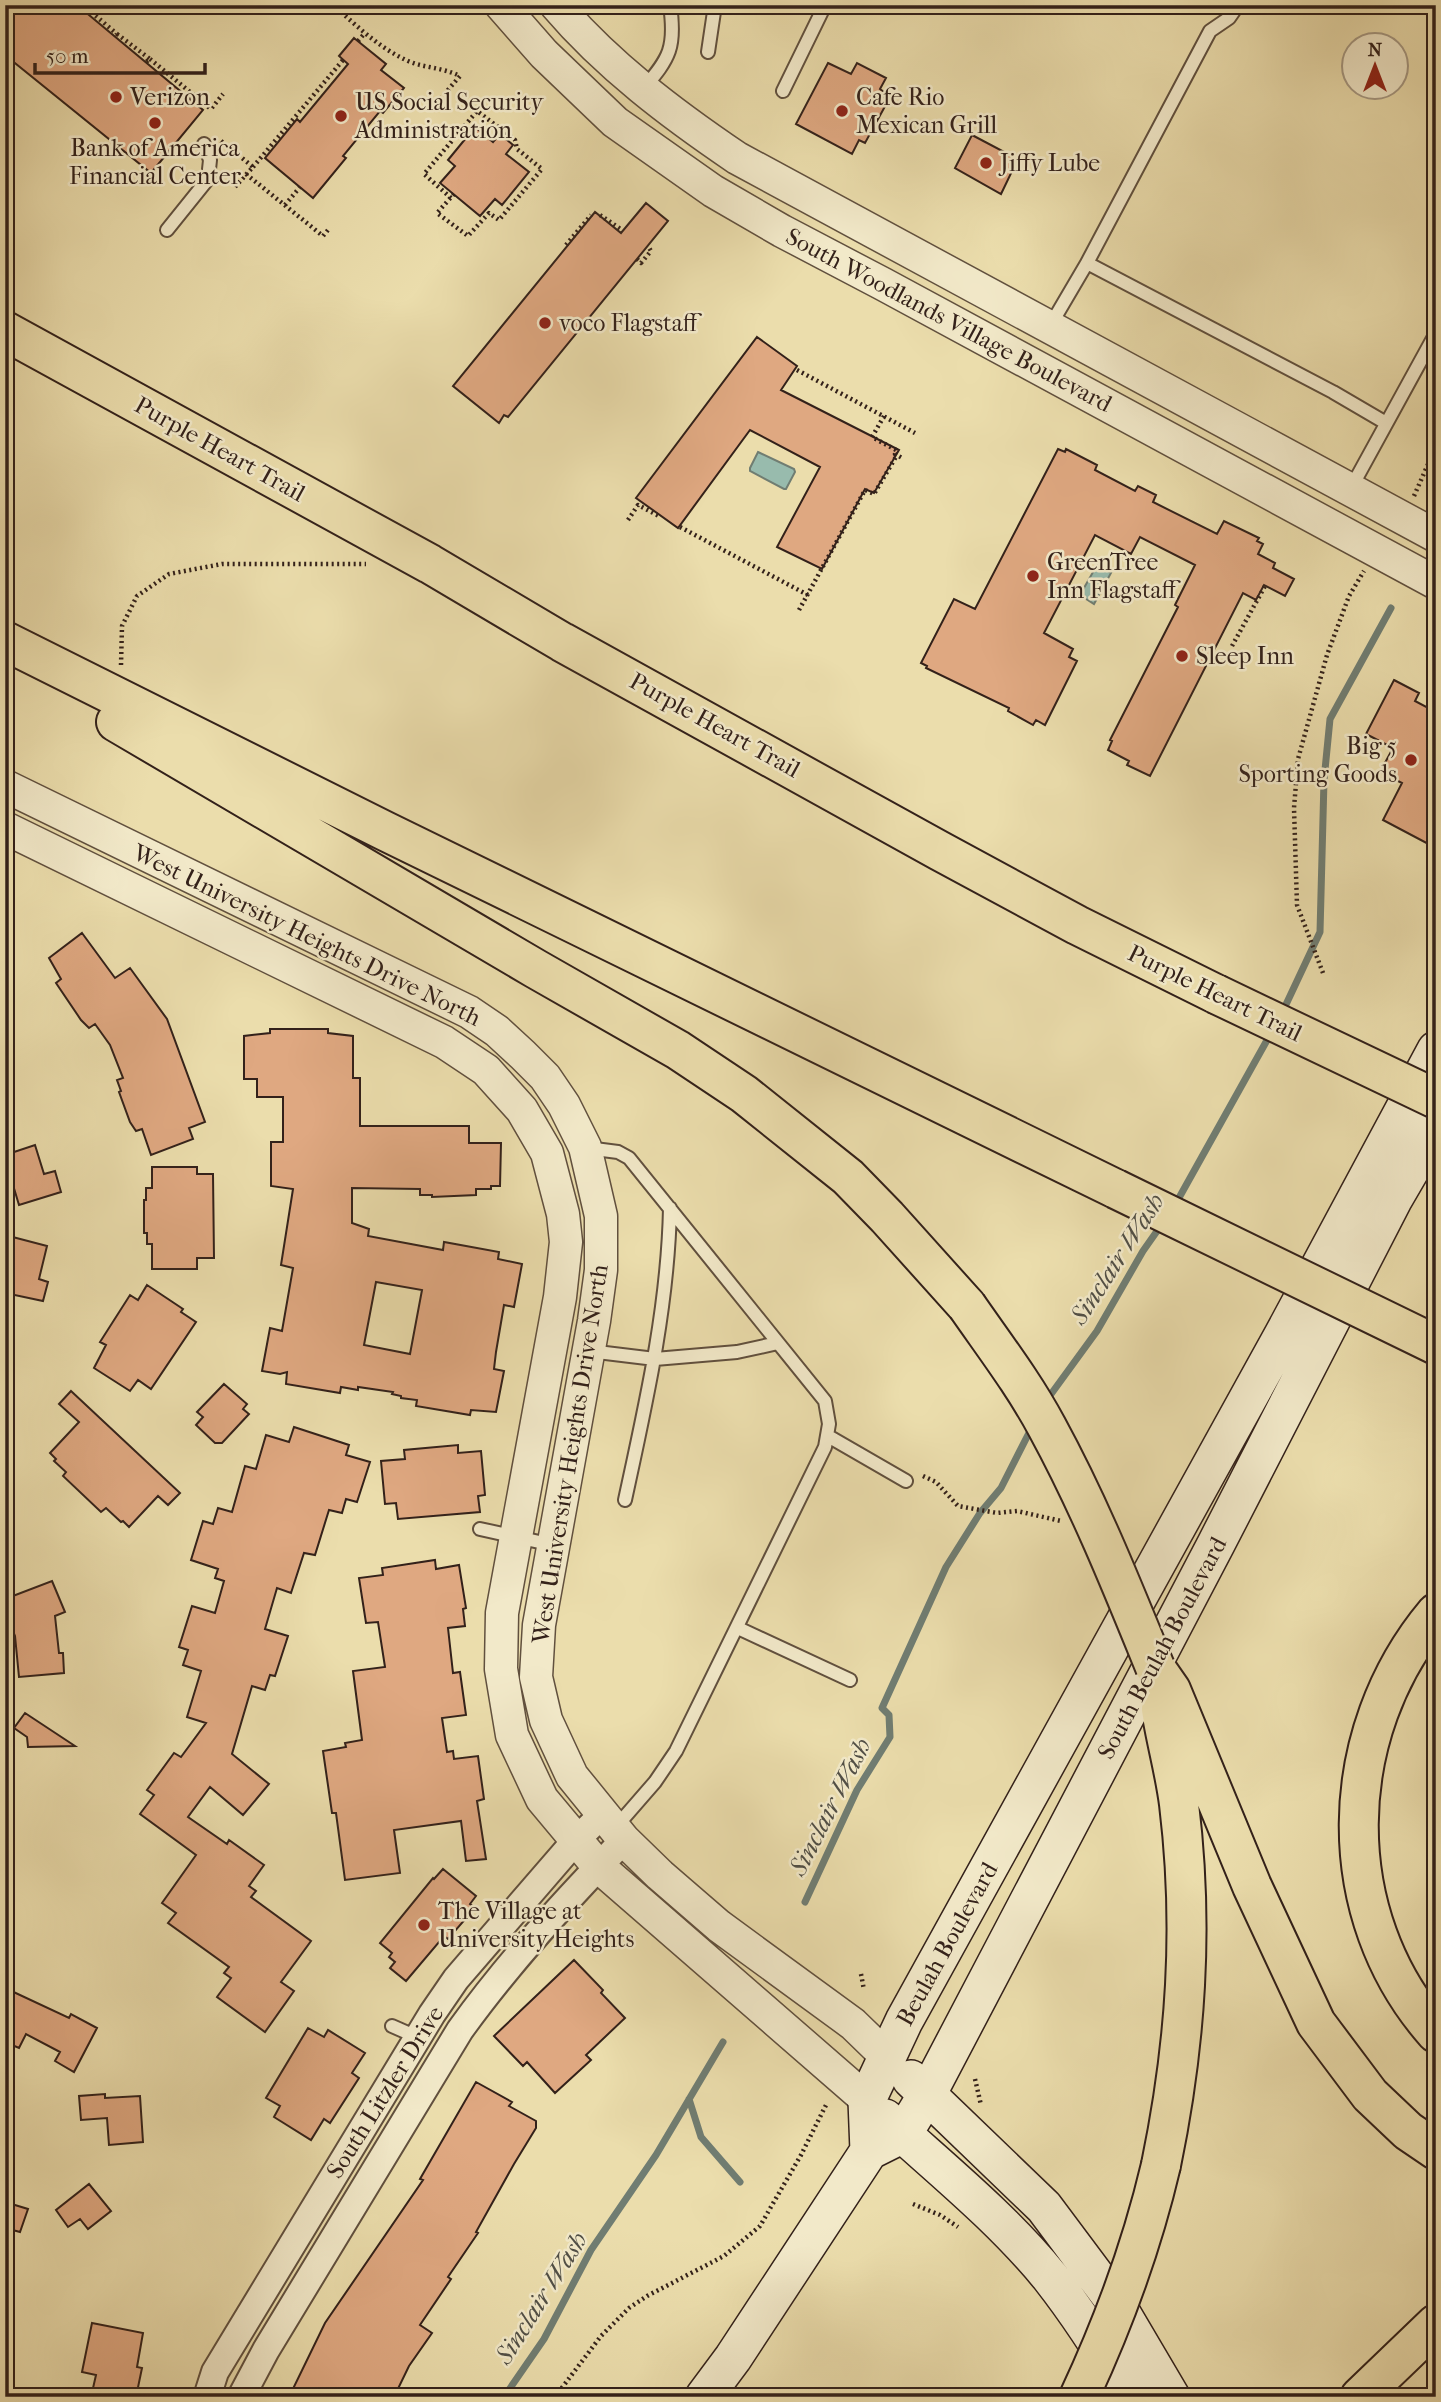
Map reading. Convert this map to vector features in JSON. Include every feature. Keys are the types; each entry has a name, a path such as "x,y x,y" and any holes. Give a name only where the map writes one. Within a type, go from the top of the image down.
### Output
{"highway":[{"name":"Purple Heart Trail","path":"5,331 430,564 562,642 1077,925 1436,1100"},
{"path":"5,641 361,819 1436,1345"},
{"path":"5,657 678,1050 803,1139 848,1177 887,1217 967,1306 1019,1381 1046,1426 1100,1536 1156,1667 1171,1690 1232,1837 1316,2024 1370,2095 1408,2131 1436,2150"},
{"path":"1380,1072 1436,1090"},
{"path":"1436,1613 1413,1641 1384,1694 1367,1742 1360,1791 1358,1835 1363,1880 1386,1961 1404,1992 1436,2033"},
{"path":"1079,2397 1119,2305 1137,2254 1175,2100 1183,2035 1187,1974 1186,1908 1179,1802 1157,1691 1156,1667"},
{"path":"1360,2397 1436,2324"}],"main road":[{"name":"Beulah Boulevard","path":"869,2151 867,2100 904,2021 1199,1487 1436,1050"},
{"name":"South Beulah Boulevard","path":"903,2134 928,2093 1216,1544 1392,1200 1436,1126"},
{"path":"887,2057 928,2093 1044,2207 1115,2302 1171,2397"},
{"path":"867,2100 989,2214 1049,2277 1088,2331 1130,2397"},
{"path":"704,2397 733,2358 869,2151 903,2134"}],"street":[{"name":"South Woodlands Village Boulevard","path":"501,5 544,54 615,122 713,191 782,231 1436,583"},
{"name":"South Woodlands Village Boulevard","path":"556,5 643,89 737,158 1436,536"},
{"path":"615,122 643,89"},
{"path":"1029,362 1050,327"},
{"path":"1338,530 1351,488"},
{"name":"West University Heights Drive North","path":"5,786 469,1012 497,1031 545,1077 564,1105 585,1147 601,1216 602,1243 601,1270 588,1351 539,1625 536,1677 546,1720 572,1776 614,1827 660,1875 719,1926 853,2024 887,2057"},
{"name":"West University Heights Drive North","path":"5,828 444,1042 486,1070 522,1110 547,1153 558,1191 566,1242 560,1297 502,1613 501,1669 512,1735 542,1799 598,1866 867,2100"},
{"name":"South Litzler Drive","path":"207,2397 215,2372 417,2037 456,1979 576,1840 614,1827"},
{"name":"South Litzler Drive","path":"241,2397 273,2339 460,2030 475,2008 598,1866 614,1827"}],"lane":[{"path":"643,89 669,56 674,28 670,5"},
{"path":"708,52 715,5"},
{"path":"783,91 825,5"},
{"path":"1050,327 1087,263 1210,31 1229,19 1238,5"},
{"path":"167,230 208,179 210,160 204,144"},
{"path":"1087,263 1333,392 1386,423"},
{"path":"1351,488 1436,333"},
{"path":"585,1147 618,1152 629,1158 825,1401 829,1424 825,1447 794,1516 676,1751 655,1782 614,1827"},
{"path":"625,1500 655,1359 670,1208"},
{"path":"588,1351 655,1359 737,1352 778,1343"},
{"path":"828,1436 906,1481"},
{"path":"480,1529 553,1545"},
{"path":"738,1628 850,1680"},
{"path":"392,2026 417,2037"}],"path":[{"path":"83,5 193,98 211,109 223,94"},
{"path":"333,5 391,53 412,62 443,68 460,76 441,98"},
{"path":"358,41 365,33"},
{"path":"234,188 343,61"},
{"path":"477,111 509,138 515,140 517,149 542,169 499,220 489,213 468,236 437,213 452,196 424,174 477,111"},
{"path":"218,140 253,167"},
{"path":"246,174 323,236 328,230"},
{"path":"285,205 300,187"},
{"path":"566,245 591,215"},
{"path":"600,215 622,230"},
{"path":"637,259 641,263 650,251 648,246"},
{"path":"797,370 915,433"},
{"path":"884,416 872,437 896,450 897,455 904,459"},
{"path":"1412,501 1436,446"},
{"path":"874,493 897,455"},
{"path":"799,610 865,490 883,498"},
{"path":"628,520 638,505 659,516"},
{"path":"680,527 808,595"},
{"path":"121,698 122,626 136,596 169,574 222,564 375,564"},
{"path":"1323,973 1297,905 1294,807 1298,760 1327,655 1349,596 1367,566"},
{"path":"1232,646 1265,586"},
{"path":"906,1481 920,1475 936,1482 958,1506 997,1513 1017,1511 1069,1523"},
{"path":"862,1974 864,1990"},
{"path":"555,2397 601,2336 629,2308 724,2256 760,2225 801,2155 827,2103"},
{"path":"913,2204 953,2222 963,2231"}],"shaded area":[{"path":"758,452 794,469 786,489 750,471"},
{"path":"1097,565 1111,573 1094,604 1080,595"}],"building":[{"path":"5,5 77,5 203,110 151,173 5,55"},
{"name":"US Social Security Administration","path":"354,38 386,64 381,70 404,88 383,113 380,111 313,198 265,158 297,119 300,122 348,64 339,56"},
{"name":"Cafe Rio Mexican Grill","path":"828,63 851,74 857,63 886,78 880,89 884,92 882,96 889,99 865,143 859,140 852,154 796,124"},
{"path":"475,127 493,142 500,134 513,145 506,154 529,172 502,205 495,199 480,216 440,183 455,166 448,160"},
{"name":"Jiffy Lube","path":"972,135 1010,155 1013,160 1015,165 1001,194 955,168"},
{"name":"voco Flagstaff","path":"646,203 668,221 508,417 504,415 499,423 453,386 595,212 621,233"},
{"path":"757,337 797,366 781,390 899,450 874,493 865,489 822,569 777,547 820,467 750,430 678,528 636,498"},
{"name":"GreenTree Inn Flagstaff","path":"1058,449 1065,452 1066,449 1097,465 1095,470 1135,491 1138,486 1156,495 1153,502 1217,534 1224,521 1259,538 1257,541 1263,544 1258,554 1275,563 1273,568 1294,579 1285,596 1264,585 1256,600 1243,593 1150,776 1127,765 1129,761 1108,750 1112,741 1110,740 1178,607 1175,605 1195,565 1140,537 1131,554 1095,535 1044,633 1073,649 1069,657 1077,661 1045,725 1036,720 1033,725 1008,711 1009,708 926,668 927,666 921,663 954,599 975,609"},
{"name":"Big 5 Sporting Goods","path":"1394,680 1419,693 1415,701 1436,712 1436,848 1383,820 1402,783 1380,772 1393,748 1366,734"},
{"path":"82,933 115,978 130,968 167,1019 205,1122 189,1128 193,1139 151,1155 142,1129 136,1131 130,1122 117,1080 123,1078 110,1045 95,1024 89,1028 81,1020 56,983 61,979 49,958"},
{"path":"270,1029 328,1029 328,1033 353,1036 353,1078 360,1078 360,1126 469,1126 469,1143 501,1143 500,1186 476,1189 476,1195 432,1197 420,1195 420,1189 352,1188 352,1223 369,1229 368,1236 443,1250 444,1242 499,1252 498,1259 522,1264 514,1307 504,1305 494,1369 504,1371 496,1412 471,1410 470,1415 416,1406 417,1400 401,1398 392,1394 393,1392 358,1387 358,1390 341,1387 340,1393 286,1384 287,1372 280,1374 262,1371 270,1328 282,1331 293,1268 281,1265 293,1189 271,1186 271,1142 283,1142 283,1097 257,1097 257,1079 244,1079 244,1036 270,1033","holes":["376,1282 422,1290 410,1354 364,1345"]},
{"path":"35,1145 44,1174 55,1171 61,1192 19,1205 10,1175 5,1176 5,1155"},
{"path":"152,1167 197,1167 197,1174 213,1174 214,1258 197,1258 197,1269 152,1269 152,1244 147,1244 147,1233 144,1233 144,1200 146,1188 152,1188"},
{"path":"5,1235 47,1246 39,1279 48,1282 43,1301 5,1293"},
{"path":"147,1285 183,1309 181,1312 196,1322 151,1389 138,1380 130,1391 94,1368 106,1345 100,1342 130,1295 138,1300"},
{"path":"224,1384 247,1404 243,1409 249,1414 222,1443 215,1443 196,1425 203,1417 197,1412"},
{"path":"71,1391 180,1493 168,1505 158,1496 129,1527 106,1508 101,1512 63,1476 66,1472 50,1453 79,1422 59,1404"},
{"path":"294,1427 349,1445 346,1455 370,1462 357,1502 346,1499 342,1513 329,1510 315,1555 304,1553 291,1593 277,1588 265,1629 288,1636 275,1676 270,1675 265,1690 252,1686 232,1754 269,1784 243,1815 210,1787 188,1817 227,1844 229,1840 264,1865 249,1886 256,1891 251,1897 311,1941 281,1982 294,1991 265,2032 217,1997 231,1978 224,1973 229,1967 168,1923 176,1913 162,1903 196,1855 140,1814 154,1795 147,1790 174,1753 181,1757 206,1723 187,1717 201,1671 183,1665 188,1650 179,1647 192,1606 215,1613 224,1581 215,1578 218,1569 191,1560 203,1521 213,1524 218,1508 232,1512 245,1466 256,1469 266,1435 289,1442"},
{"path":"458,1445 458,1453 481,1451 485,1495 478,1496 480,1512 398,1519 396,1503 385,1504 381,1461 405,1459 404,1450"},
{"path":"435,1560 436,1569 459,1565 466,1608 463,1609 465,1626 448,1628 453,1673 460,1672 466,1715 442,1718 447,1752 453,1751 454,1759 478,1756 484,1799 477,1801 486,1859 466,1861 461,1821 394,1830 400,1873 345,1880 336,1813 332,1813 323,1751 346,1747 345,1743 362,1740 353,1671 385,1667 378,1622 366,1623 359,1578 383,1575 382,1568"},
{"path":"52,1581 65,1612 55,1616 59,1653 63,1653 64,1673 19,1677 15,1636 5,1611 5,1599"},
{"path":"25,1713 75,1746 28,1747 27,1737 14,1728"},
{"name":"The Village at University Heights","path":"443,1869 476,1896 470,1904 475,1908 448,1939 444,1936 406,1981 390,1968 395,1962 389,1957 392,1953 380,1943"},
{"path":"574,1960 625,2018 586,2055 591,2060 555,2093 527,2062 523,2066 494,2036"},
{"path":"5,1988 69,2018 71,2014 97,2028 74,2072 55,2061 60,2052 26,2034 19,2048 5,2042"},
{"path":"308,2028 324,2037 328,2030 365,2053 352,2073 359,2078 330,2123 324,2119 311,2140 274,2117 280,2106 266,2098"},
{"path":"476,2082 512,2102 509,2106 536,2121 536,2128 476,2232 478,2233 448,2277 451,2279 420,2325 432,2333 409,2366 394,2397 289,2397 325,2323 423,2180 420,2179"},
{"path":"105,2094 105,2098 140,2096 143,2142 109,2145 107,2118 81,2120 79,2096"},
{"path":"89,2184 111,2211 88,2229 80,2219 68,2227 56,2210"},
{"path":"5,2202 28,2209 20,2232 5,2228"},
{"path":"92,2323 143,2333 137,2367 142,2368 136,2397 91,2397 96,2375 82,2372"}],"waterway":[{"name":"Sinclair Wash","path":"1282,1013 1320,932 1324,780 1330,719 1391,608"},
{"name":"Sinclair Wash","path":"1175,1205 1271,1033"},
{"name":"Sinclair Wash","path":"1046,1401 1097,1331 1143,1251 1162,1224"},
{"name":"Sinclair Wash","path":"805,1902 857,1790 890,1737 889,1715 882,1708 946,1567 980,1513 1001,1488 1032,1427"},
{"name":"Sinclair Wash","path":"504,2397 544,2339 591,2250 656,2155 723,2042"},
{"path":"689,2099 701,2137 740,2182"}],"place":[{"name":"Verizon","path":"116,97"},
{"name":"Cafe Rio Mexican Grill","path":"842,111"},
{"name":"US Social Security Administration","path":"341,116"},
{"name":"Bank of America Financial Center","path":"155,123"},
{"name":"Jiffy Lube","path":"986,163"},
{"name":"voco Flagstaff","path":"545,323"},
{"name":"GreenTree Inn Flagstaff","path":"1033,576"},
{"name":"Sleep Inn","path":"1182,656"},
{"name":"Big 5 Sporting Goods","path":"1411,760"},
{"name":"The Village at University Heights","path":"424,1925"}]}
